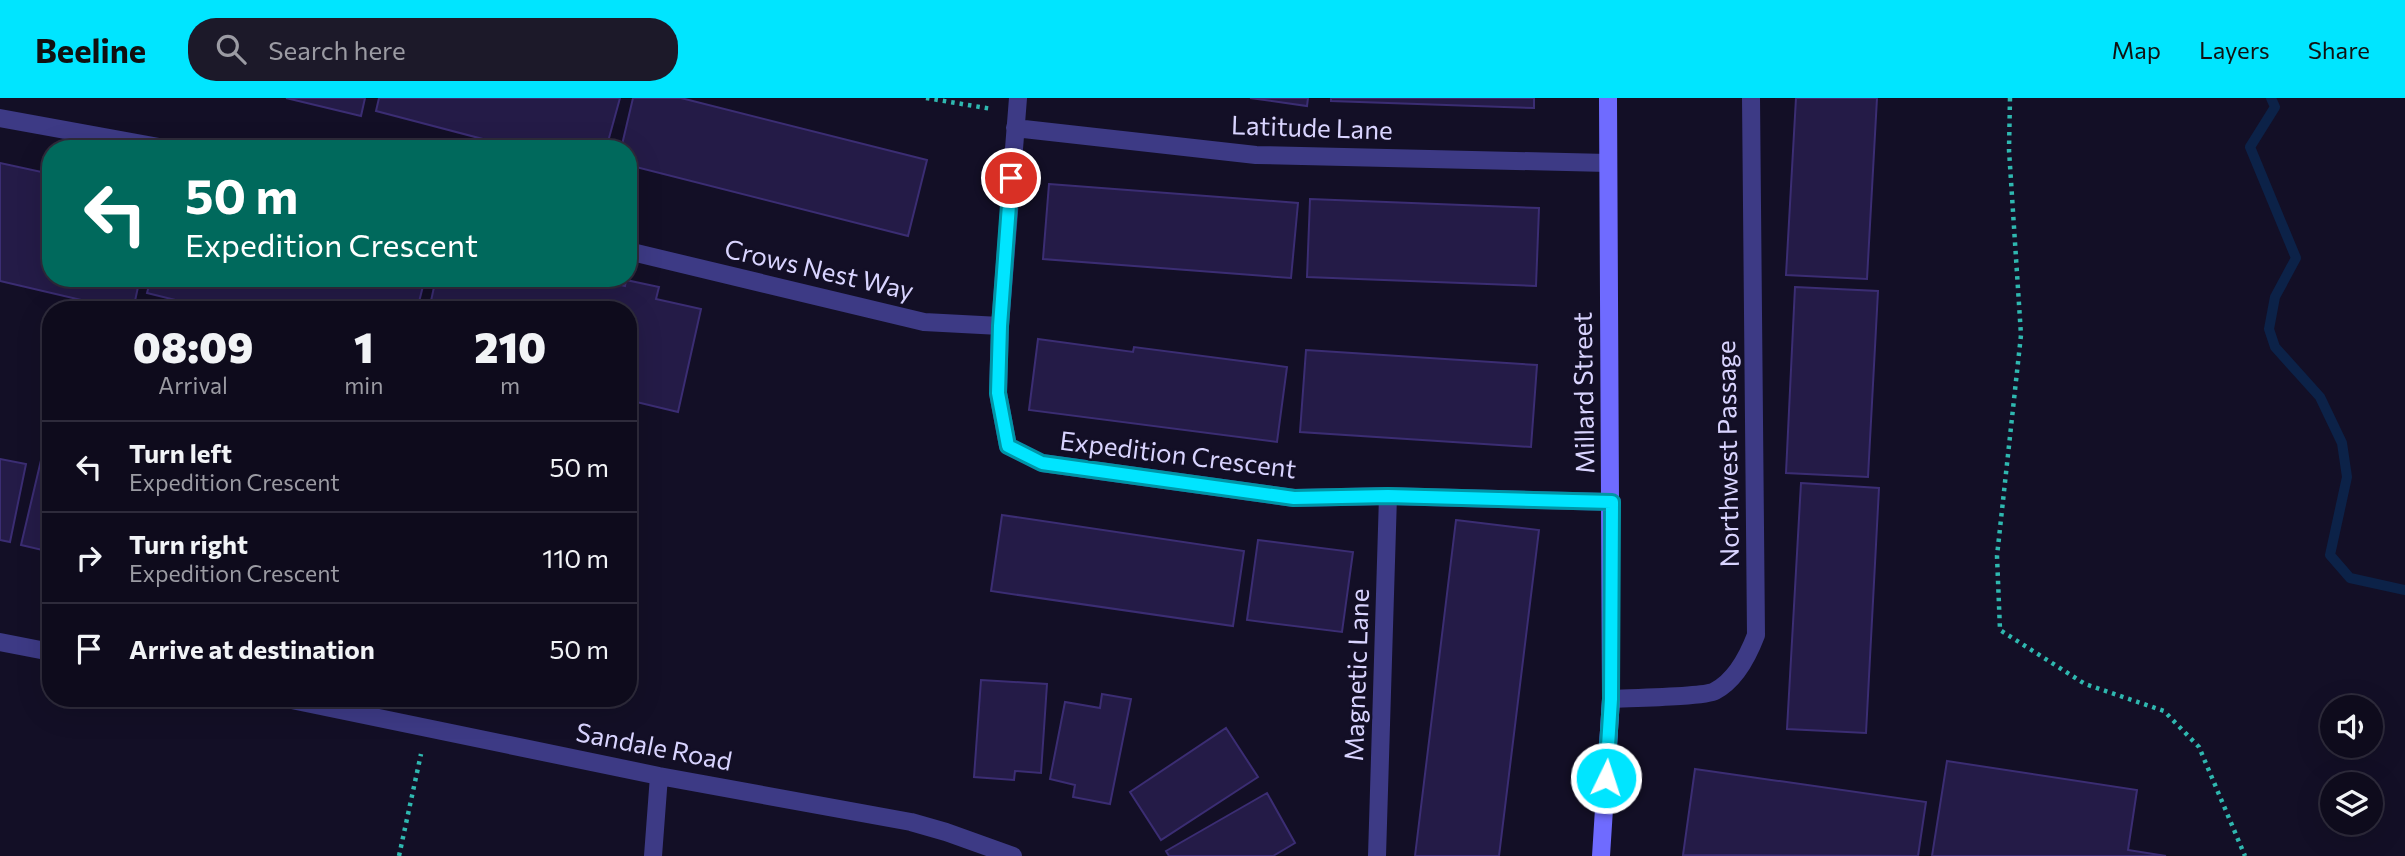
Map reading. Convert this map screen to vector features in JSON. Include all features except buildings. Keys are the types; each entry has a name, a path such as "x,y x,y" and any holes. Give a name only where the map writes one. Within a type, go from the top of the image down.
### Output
{"street":[{"name":"Millard Street","path":"1601,856 1611,699 1608,98"},
{"name":"Northwest Passage","path":"1611,699 1713,693 1732,677 1748,655 1756,635 1751,98"},
{"name":"Latitude Lane","path":"1017,113 1256,155 1608,163"},
{"name":"Expedition Crescent","path":"1017,113 1000,326 998,393 1008,446 1042,463 1294,498 1388,496 1612,502"},
{"path":"0,118 121,140"},
{"name":"Crows Nest Way","path":"637,253 924,322 1000,326"},
{"name":"Magnetic Lane","path":"1377,856 1388,496"},
{"path":"0,642 42,650"},
{"name":"Sandale Road","path":"327,707 660,776 911,822 1013,856"},
{"path":"653,856 660,776"}],"path":[{"path":"926,98 1017,113"},
{"path":"2010,98 2009,150 2021,335 1997,556 2000,629 2085,684 2164,711 2199,747 2245,856"},
{"path":"399,856 426,727"}],"waterway":[{"path":"2271,98 2275,107 2250,147 2296,258 2275,297 2269,329 2275,347 2320,397 2342,443 2347,477 2330,555 2350,578 2405,590"}],"route":[{"path":"1011,178 998,393 1008,446 1042,463 1294,498 1388,496 1612,502 1611,699 1606,778"}]}
